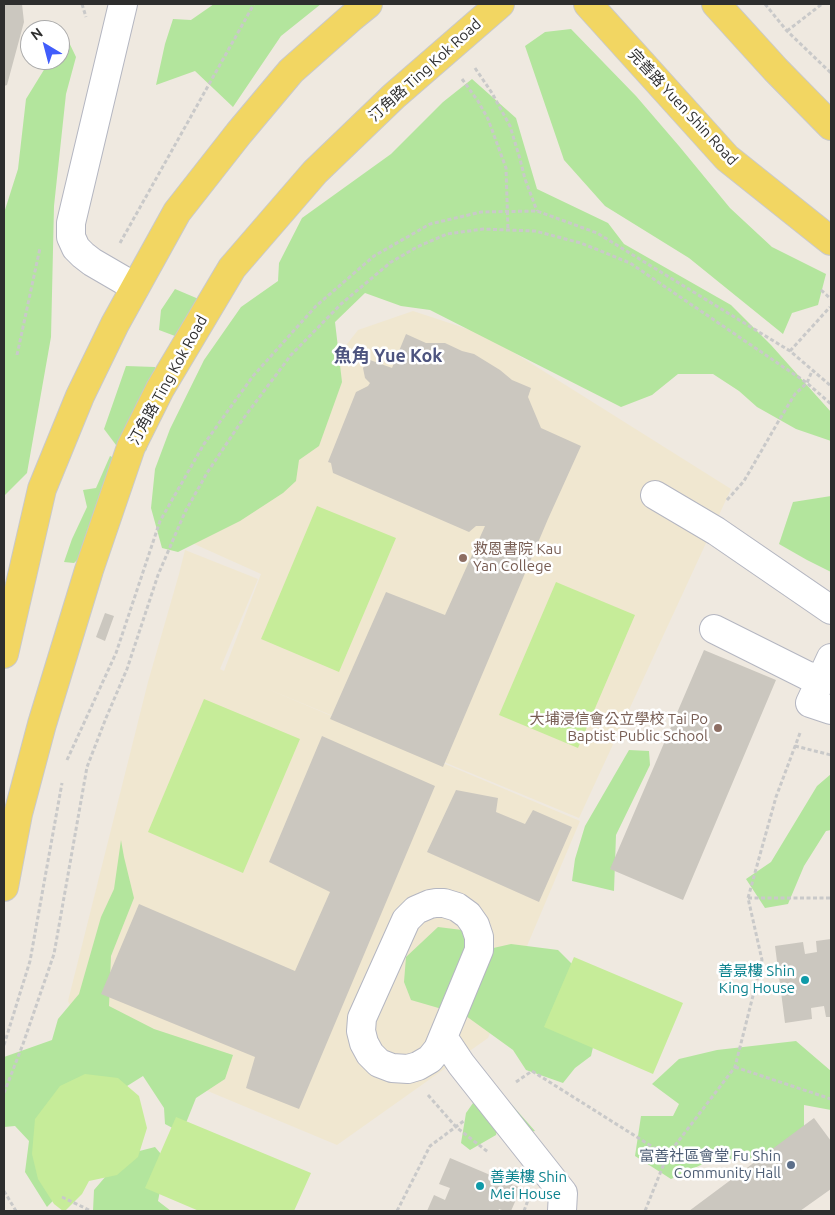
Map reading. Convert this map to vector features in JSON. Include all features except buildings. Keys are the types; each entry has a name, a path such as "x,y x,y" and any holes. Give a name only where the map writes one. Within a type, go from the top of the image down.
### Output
{"main road":[{"path":"4,654 42,488 80,396 115,324 177,212 291,71 368,4"},
{"name":"汀角路 Ting Kok Road","path":"4,887 18,814 42,724 88,570 131,447 160,389 232,268 315,172 394,96 500,4"},
{"name":"完善路 Yuen Shin Road","path":"588,4 727,158 831,240"},
{"path":"716,4 776,70 831,126"}],"street":[{"path":"123,4 71,223 71,237 76,248 83,255 135,287"},
{"path":"655,495 716,531 831,610"},
{"path":"714,629 806,675 823,688"},
{"path":"436,903 457,907 468,915 475,925 479,937 477,956 443,1037 438,1049 430,1059 418,1066 392,1068 379,1063 370,1054 364,1043 361,1031 362,1018 406,920 423,906 436,903"},
{"path":"443,1037 461,1064 563,1193 562,1211"}],"path":[{"path":"123,237 254,4"},
{"path":"765,4 788,31 831,72"},
{"path":"788,31 822,4"},
{"path":"473,66 492,93 510,126 525,179 537,211"},
{"path":"460,77 478,101 488,119 506,168 508,230"},
{"path":"65,766 116,653 160,522 204,444 253,376 316,306 374,256 430,224 482,212 537,211 597,233 790,351 831,386"},
{"path":"4,1093 54,954 87,767 127,669 158,575 185,512 207,473 243,419 291,355 341,304 391,262 417,247 447,234 483,229 535,231 581,243 630,263 807,383 831,404"},
{"path":"822,290 831,298"},
{"path":"790,351 830,307"},
{"path":"778,422 795,394 807,383 812,370"},
{"path":"667,1156 735,1067 762,960 748,898 776,798 795,746 823,688"},
{"path":"795,746 831,755"},
{"path":"4,1045 30,961 63,776"},
{"path":"748,898 831,898"},
{"path":"735,1067 831,1099"},
{"path":"408,1068 419,1086 456,1127 492,1156"},
{"path":"4,1191 16,1211"},
{"path":"524,1211 530,1196"},
{"path":"62,1198 91,1211"}],"shaded area":[{"path":"413,311 486,335 731,489 579,818 263,687 580,821 488,1038 337,1145 88,1041 68,1001 148,682 185,550 258,579 220,669 224,671 261,574 192,543 358,330"}],"green space":[{"path":"214,4 321,4 281,36 233,107 195,71 156,85 165,44 173,19 191,20"},
{"path":"571,29 636,96 730,208 772,247 826,274 818,305 792,313 783,334 689,258 605,206 564,160 525,46 545,32"},
{"path":"70,44 76,57 66,94 54,206 51,337 27,473 4,496 4,213 18,169 26,99 44,70 70,70"},
{"path":"472,79 516,118 537,189 608,223 624,244 731,305 771,345 831,412 831,441 796,429 757,407 739,391 713,374 678,374 652,395 621,407 430,310 401,306 365,293 335,322 342,382 319,446 299,460 296,481 283,493 240,521 178,552 162,548 151,508 155,469 170,429 204,360 241,307 278,281 279,263 302,218 391,154 443,102"},
{"path":"175,289 201,300 199,345 159,330 161,310"},
{"path":"126,366 155,367 158,416 146,451 116,445 104,429"},
{"path":"110,456 134,467 116,524 74,563 64,562 87,507 83,490 96,488"},
{"path":"831,496 831,572 779,544 793,502"},
{"path":"317,506 396,538 339,672 261,639"},
{"path":"556,582 635,615 578,748 499,715"},
{"path":"204,699 300,739 243,873 148,832"},
{"path":"629,750 649,751 650,765 616,835 614,891 572,881 575,859 585,826"},
{"path":"831,774 831,830 826,831 804,866 788,904 765,908 746,879 771,862 817,786"},
{"path":"121,840 134,898 111,956 109,1006 154,1029 233,1055 225,1079 196,1098 182,1133 165,1124 164,1108 143,1076 116,1093 71,1182 47,1207 25,1172 29,1141 15,1126 4,1127 4,1057 52,1040 58,1019 79,994 101,917 114,889"},
{"path":"438,927 462,930 489,949 511,944 558,950 599,991 599,1021 591,1056 575,1068 563,1083 526,1070 513,1050 466,1016 411,1000 404,982 406,957"},
{"path":"574,957 683,1003 653,1074 544,1027"},
{"path":"796,1041 831,1071 831,1110 804,1105 804,1135 773,1158 731,1159 705,1163 671,1179 635,1156 641,1116 673,1116 679,1104 652,1084 679,1059 717,1050"},
{"path":"85,1074 118,1078 139,1096 147,1128 138,1157 117,1175 89,1181 82,1194 63,1211 54,1204 38,1179 32,1154 35,1119 60,1086"},
{"path":"493,1088 512,1105 535,1131 506,1137 498,1125 496,1135 470,1150 461,1143 466,1113 478,1096"},
{"path":"176,1117 311,1173 294,1211 199,1211 145,1188"},
{"path":"155,1147 166,1160 158,1201 171,1211 93,1211 94,1190 124,1155"}],"place":[{"name":"救恩書院 Kau Yan College","path":"463,558"},
{"name":"大埔浸信會公立學校 Tai Po Baptist Public School","path":"718,728"},
{"name":"善景樓 Shin King House","path":"805,980"},
{"name":"富善社區會堂 Fu Shin Community Hall","path":"791,1165"},
{"name":"善美樓 Shin Mei House","path":"480,1186"}],"district":[{"name":"魚角 Yue Kok","path":"388,356"}]}
